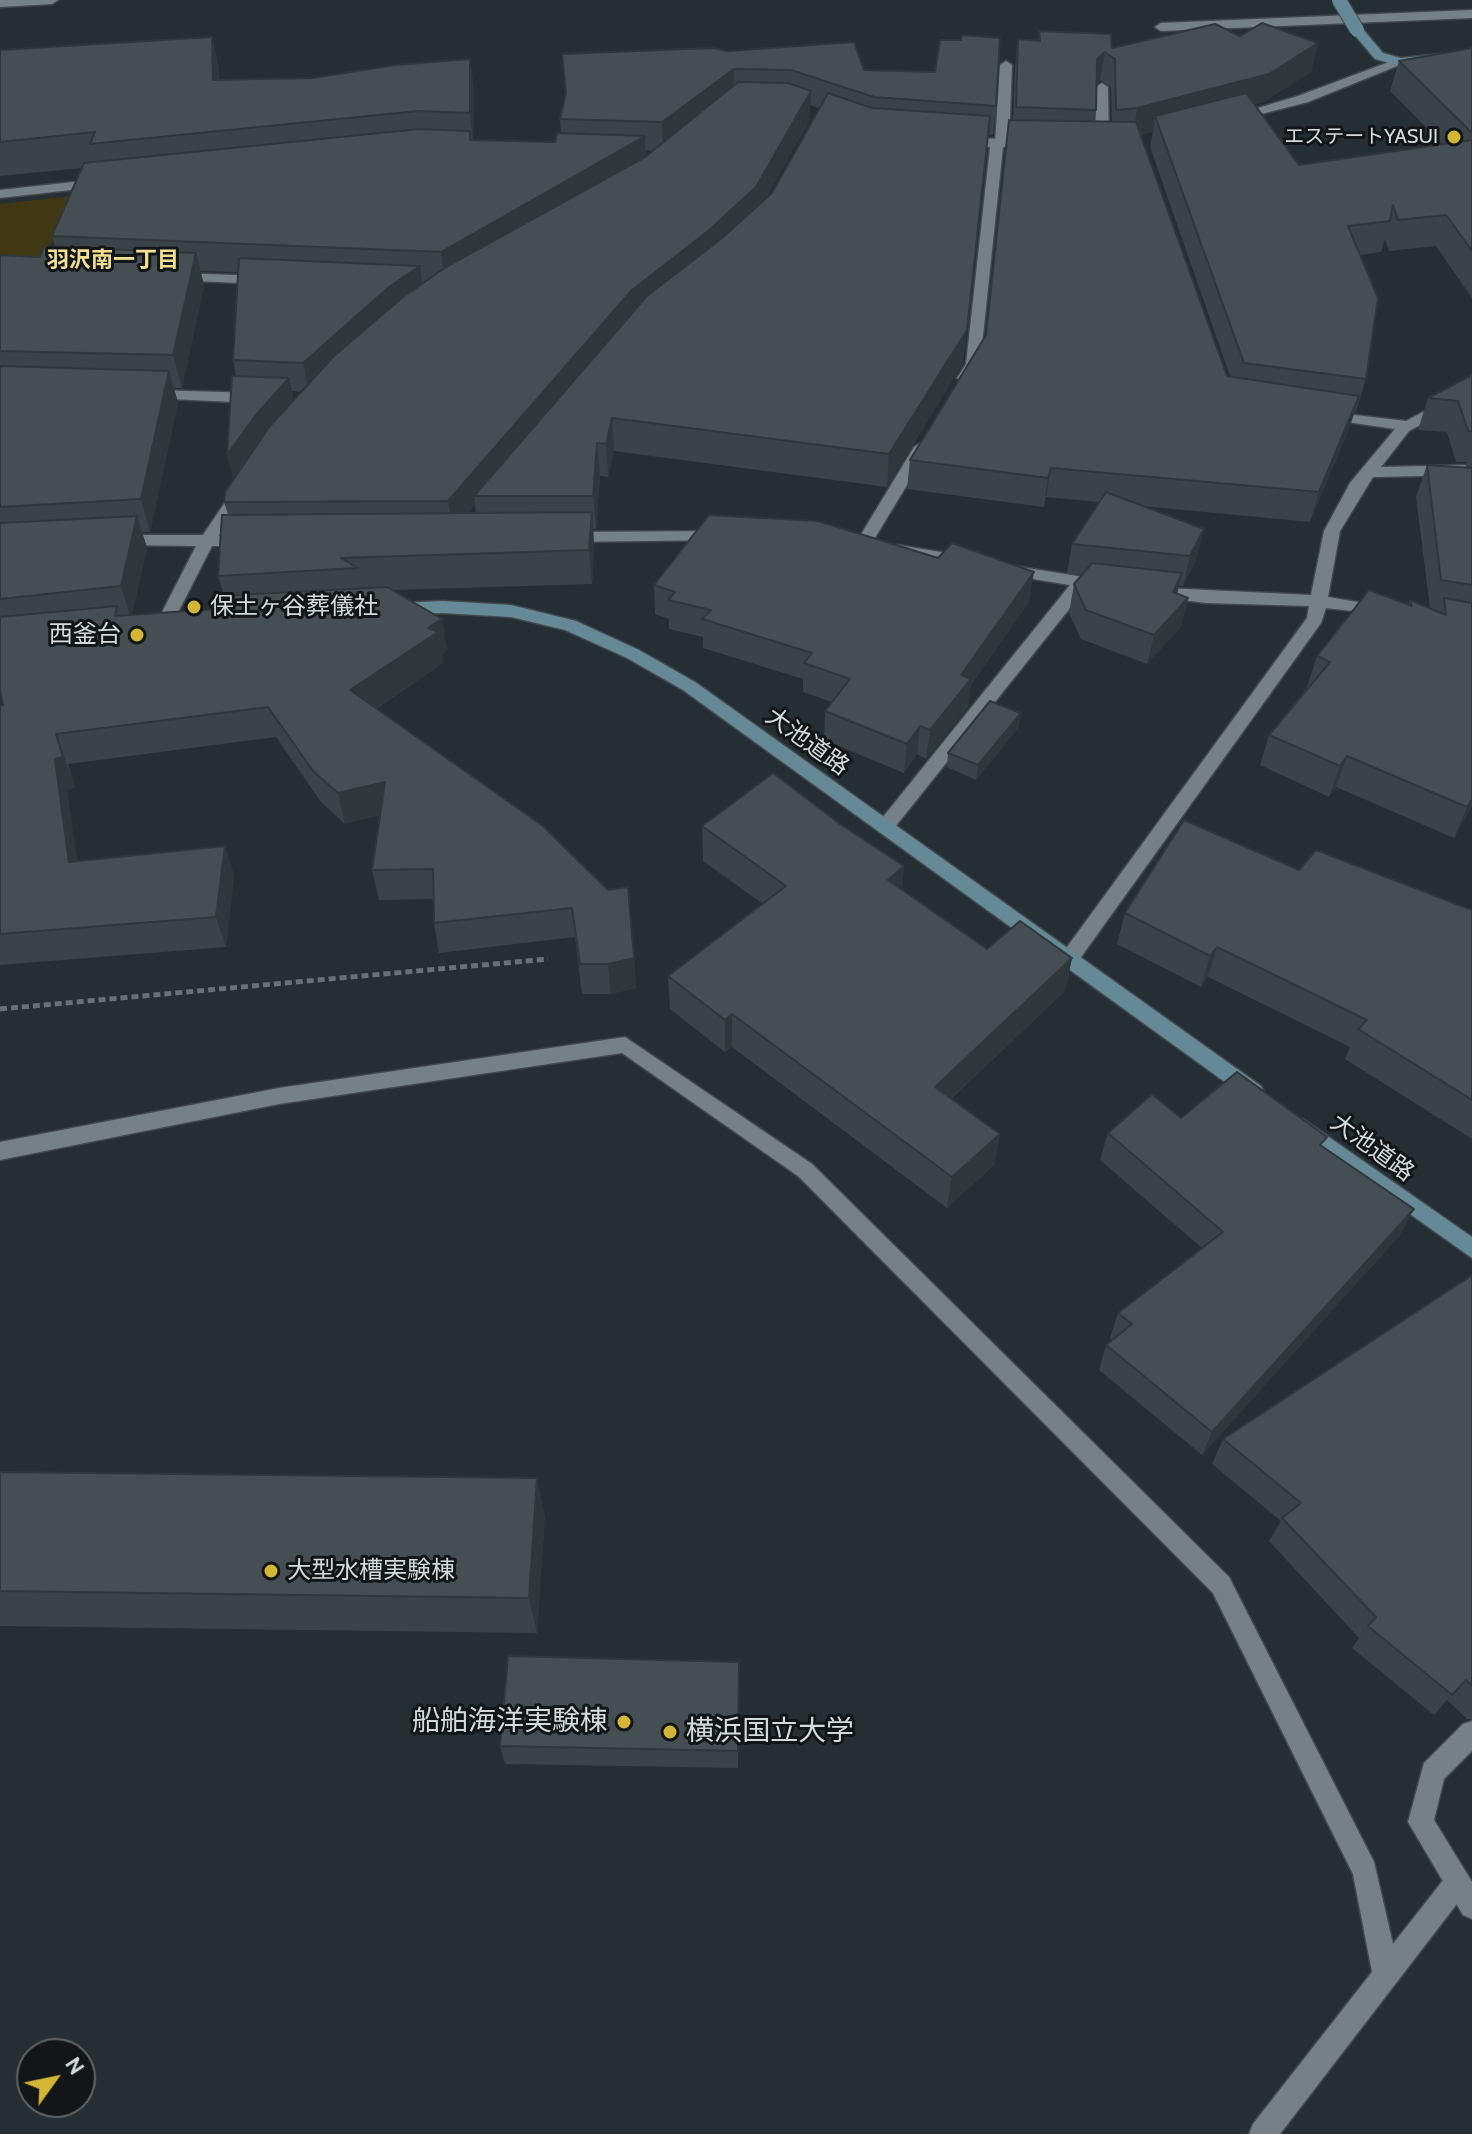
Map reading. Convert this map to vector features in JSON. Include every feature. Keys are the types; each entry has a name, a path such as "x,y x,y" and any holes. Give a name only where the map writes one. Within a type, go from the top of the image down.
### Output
{"street":[{"path":"0,3 52,0"},
{"path":"1339,0 1357,30 1379,56 1401,62"},
{"path":"1161,27 1472,14"},
{"path":"1213,123 1303,99 1401,62 1472,55"},
{"path":"957,390 973,364 1006,65"},
{"path":"1081,146 1110,145 1102,87"},
{"path":"952,141 1054,145"},
{"path":"0,194 110,182"},
{"path":"155,276 278,281"},
{"path":"1069,959 1315,619 1332,531 1356,487 1408,426 1472,391"},
{"path":"142,395 267,399"},
{"path":"1303,411 1408,426"},
{"path":"933,429 856,545 942,556 1081,583 1206,597 1319,601 1403,615"},
{"path":"1369,472 1472,470"},
{"path":"193,621 156,625 251,476"},
{"path":"554,537 742,537"},
{"path":"107,540 264,541"},
{"path":"885,827 1081,583"},
{"name":"大池道路","path":"384,609 443,607 511,611 570,625 689,686 1472,1249"},
{"path":"0,1151 279,1096 625,1045 805,1170 1221,1585 1365,1871 1386,1976"},
{"path":"1263,2134 1386,1976 1465,1895 1421,1822 1433,1772 1472,1733"}],"path":[{"path":"0,1009 548,959"}],"shaded area":[{"path":"71,196 45,259 0,257 0,204"}],"building":[{"path":"1262,23 1318,43 1269,74 1137,108 1116,110 1115,59 1105,52 1097,59 1096,110 1016,107 1018,39 1040,41 1039,31 1111,34 1112,48 1215,24 1240,36"},
{"path":"962,35 1000,38 996,106 874,97 791,70 734,69 662,122 560,119 566,93 562,54 712,48 728,51 854,42 864,70 935,72 940,40 961,40"},
{"path":"212,37 213,80 312,78 395,65 470,59 470,113 418,111 90,144 95,132 0,142 0,50"},
{"path":"1472,48 1472,133 1399,61"},
{"path":"738,82 788,83 811,91 756,187 708,231 632,290 448,501 224,502 225,492 270,426 334,356 403,297 446,267 645,157"},
{"path":"828,93 872,108 990,116 967,330 889,454 612,418 606,444 597,443 593,496 474,496 647,296 722,238 772,193"},
{"path":"1246,93 1299,165 1472,140 1472,251 1446,215 1398,220 1393,205 1390,221 1348,226 1378,298 1366,379 1244,363 1155,116"},
{"path":"1009,120 1136,122 1227,376 1359,396 1319,492 1051,468 1048,478 910,460 986,335"},
{"path":"419,129 470,131 470,140 555,142 557,133 645,136 441,252 52,236 84,163"},
{"path":"44,246 196,253 173,355 0,351 0,255 40,257"},
{"path":"239,258 420,266 389,287 303,363 233,360"},
{"path":"0,366 169,371 141,499 0,507"},
{"path":"1472,375 1472,431 1468,431 1458,401 1428,398"},
{"path":"232,376 289,378 255,416 227,455"},
{"path":"1427,465 1472,468 1472,585 1441,580"},
{"path":"1106,492 1204,529 1190,556 1072,544"},
{"path":"592,512 589,550 341,558 358,568 218,576 222,515"},
{"path":"709,515 818,521 938,558 952,543 1034,572 961,675 971,679 930,730 920,726 907,744 825,711 850,679 804,663 812,653 702,619 711,610 668,600 675,592 654,585"},
{"path":"137,516 121,586 0,599 0,523"},
{"path":"1092,563 1182,573 1173,592 1188,598 1154,635 1086,610 1074,584"},
{"path":"387,587 442,619 428,628 438,632 350,690 543,826 608,890 628,887 634,958 608,964 580,964 572,908 434,923 433,869 372,870 385,782 338,793 313,771 268,707 56,734 63,757 55,759 69,862 225,846 216,917 0,934 0,706 3,705 0,691 0,617 117,606 115,616 217,609 218,596"},
{"path":"1369,590 1412,606 1410,600 1446,615 1444,598 1472,603 1472,799 1467,807 1347,756 1340,766 1269,735 1330,662 1317,656"},
{"path":"990,701 1021,713 978,765 948,753"},
{"path":"773,773 840,824 904,866 888,880 987,949 1020,921 1072,958 935,1087 1000,1134 952,1177 732,1014 725,1020 668,976 786,886 702,826"},
{"path":"1184,820 1299,870 1316,850 1472,910 1472,1100 1358,1029 1367,1020 1217,947 1210,956 1125,913"},
{"path":"1237,1072 1327,1137 1320,1145 1414,1209 1212,1432 1106,1345 1132,1324 1118,1313 1223,1232 1108,1133 1152,1094 1181,1118"},
{"path":"1472,1275 1472,1686 1466,1680 1452,1695 1368,1626 1376,1617 1282,1518 1301,1503 1223,1439"},
{"name":"大型水槽実験棟","path":"0,1472 537,1478 529,1598 0,1591"},
{"name":"船舶海洋実験棟","path":"508,1656 739,1662 738,1751 500,1746"}],"place":[{"name":"エステートYASUI","path":"1454,137"},
{"name":"保土ヶ谷葬儀社","path":"194,607"},
{"name":"西釜台","path":"137,635"},
{"name":"大型水槽実験棟","path":"271,1571"},
{"name":"船舶海洋実験棟","path":"624,1722"},
{"name":"横浜国立大学","path":"670,1732"}],"district":[{"name":"羽沢南一丁目","path":"113,261"}]}
